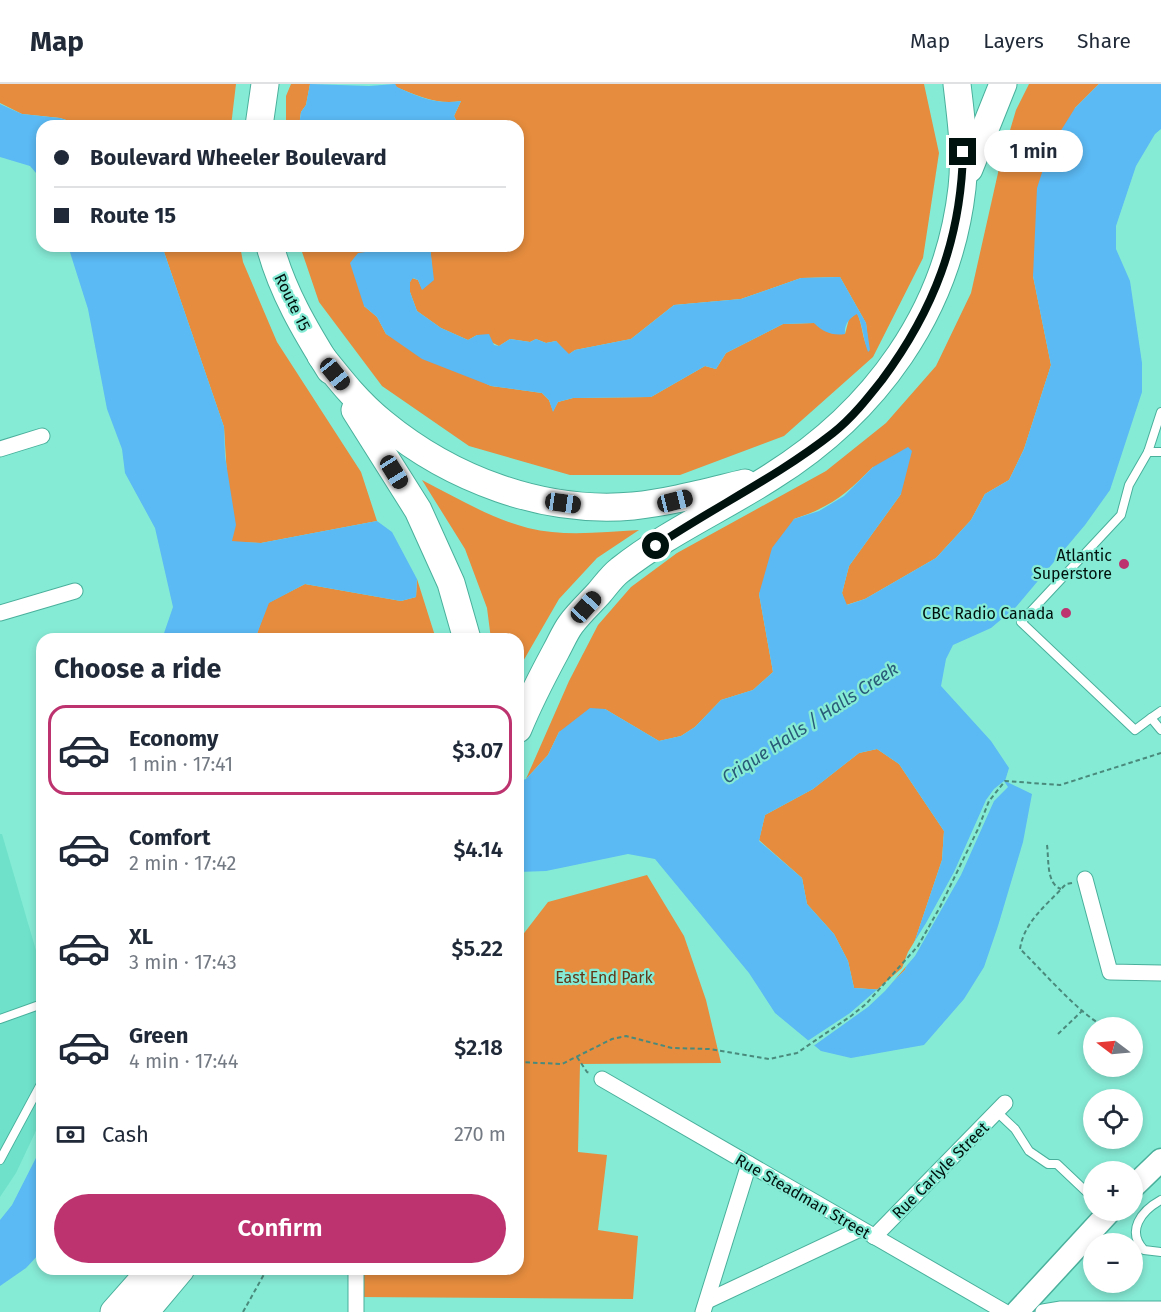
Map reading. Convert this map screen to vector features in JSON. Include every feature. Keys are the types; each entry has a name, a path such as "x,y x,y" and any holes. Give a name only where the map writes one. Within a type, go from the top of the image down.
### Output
{"highway":[{"path":"260,120 265,84"},
{"path":"524,715 536,687 571,624 619,571 675,534 771,477 835,431 858,409 910,339 930,304 945,266 956,227 962,186 963,135 957,84"},
{"path":"962,186 1003,84"},
{"name":"Route 15","path":"272,252 276,268 296,313 321,356"},
{"path":"321,356 349,391 373,415 417,449 456,471 498,488 530,497 586,506 630,506 675,501 771,477"},
{"path":"321,356 418,510 451,583 465,633"},
{"path":"114,1312 147,1275"},
{"path":"145,1312 176,1275"}],"main road":[{"path":"1143,1177 1161,1160"},
{"path":"1017,1312 1094,1221"}],"street":[{"path":"0,448 42,436"},
{"path":"0,613 75,591"},
{"path":"1085,879 1110,972 1161,973"},
{"name":"Rue Steadman Street","path":"602,1079 1005,1312"},
{"name":"Rue Carlyle Street","path":"874,1237 1001,1107"},
{"path":"705,1306 748,1164"},
{"path":"705,1306 860,1229"},
{"path":"356,1275 356,1312"},
{"path":"1043,1312 1061,1309 1161,1309"}],"lane":[{"path":"1161,412 1148,452 1129,485 1121,515 1021,622 1135,730 1161,711"},
{"path":"1148,452 1161,452"},
{"path":"1151,718 1161,729"},
{"path":"0,1019 36,1007"},
{"path":"0,1160 36,1093"},
{"path":"1001,1107 1029,1151 1048,1164 1057,1164 1083,1188"},
{"path":"1161,1200 1145,1212 1137,1225 1135,1236 1136,1242 1144,1250 1161,1252"}],"path":[{"path":"524,1062 562,1064 612,1039 626,1036 672,1048 709,1049 769,1059 797,1053 866,1004 918,946 940,907 989,801 1005,781 1060,785 1161,753"},
{"path":"1047,845 1050,879 1056,888 1061,889"},
{"path":"1085,879 1066,884 1061,889 1027,926 1020,949 1091,1017"},
{"path":"1058,1034 1083,1010"},
{"path":"577,1057 586,1072 602,1079"},
{"path":"243,1312 264,1275"}],"shaded area":[{"path":"0,834 2,834 36,950 36,1131 16,1173 0,1197"}],"green space":[{"path":"0,84 236,84 232,120 66,120 22,114 0,103"},
{"path":"291,84 310,84 306,105 301,112 300,120 286,120 286,96"},
{"path":"395,84 924,84 939,153 923,258 873,357 784,436 680,475 570,475 469,446 382,386 319,302 302,252 373,252 364,306 377,317 386,334 491,386 542,393 549,400 553,411 558,402 573,398 651,397 705,366 716,369 726,353 783,324 814,323 845,334 849,319 857,313 869,351 866,323 840,277 801,278 741,299 674,305 631,339 575,350 568,355 556,341 546,343 536,339 530,342 510,339 499,346 477,335 468,340 441,328 417,311 410,292 412,278 418,280 422,289 433,280 431,252 524,252 524,120 456,120 454,116 461,101 444,102 428,99 396,87"},
{"path":"1029,84 1099,84 1075,108 1033,276 1051,365 1024,449 1009,480 985,494 971,520 936,558 865,599 846,605 842,593 849,566 901,494 873,467 837,499 818,510 794,519 759,594 773,672 753,690 721,700 695,727 681,736 659,741 605,709 559,732 548,755 526,779 569,681 598,625 631,587 677,553 826,471 886,423 936,366 971,293 1000,164 1016,110"},
{"path":"164,252 241,252 243,262 277,342 361,472 377,521 261,543 231,542 224,427"},
{"path":"422,480 487,513 528,528 569,533 639,530 597,558 559,599 524,660 524,633 490,633 487,608 465,549"},
{"path":"417,579 434,633 257,633 268,603 305,584 401,601 416,597"},
{"path":"877,749 899,764 944,831 942,860 905,970 884,990 854,988 848,961 834,934 807,904 802,878 759,840 765,815 813,789 859,753"},
{"name":"East End Park","path":"647,875 684,936 706,1000 721,1063 580,1064 578,1152 607,1155 598,1230 638,1236 633,1299 356,1297 356,1275 524,1275 524,933 548,902"}],"water":[{"path":"310,84 369,86 395,84 420,97 444,102 461,101 454,116 456,120 300,120 301,112 306,105"},
{"name":"Crique Halls / Halls Creek","path":"1099,84 1161,84 1161,129 1155,134 1136,166 1116,226 1116,249 1130,281 1142,363 1142,392 1110,490 1085,525 1016,607 991,628 953,645 946,659 941,686 991,741 1009,768 1005,781 1032,794 1023,842 984,967 964,999 924,1045 851,1058 821,1051 775,1013 749,973 655,859 628,854 546,871 524,872 524,780 548,755 559,732 590,708 605,709 659,741 681,736 695,727 721,700 753,690 773,672 759,594 772,548 794,519 819,511 844,496 873,467 908,447 912,451 901,494 849,566 842,593 847,605 865,599 936,558 971,520 985,494 1009,480 1024,449 1051,365 1033,276 1037,188 1050,148 1075,108","holes":["877,749 899,764 944,831 942,860 905,970 884,990 854,988 848,961 834,934 807,904 802,878 759,841 765,815 813,789 859,753"]},
{"path":"0,104 22,114 66,120 36,120 36,173 30,166 0,157"},
{"path":"70,252 164,252 224,427 225,456 236,525 232,541 261,543 377,521 392,532 417,579 416,597 401,601 305,584 269,603 257,633 164,633 173,607 155,528 125,473 122,449 107,409 88,309"},
{"path":"431,252 434,280 422,290 418,280 413,278 410,282 410,292 417,311 441,328 468,340 477,335 489,334 494,345 499,346 510,339 530,342 536,339 546,343 556,341 569,354 575,350 631,339 674,305 741,299 801,278 840,277 866,323 870,350 868,352 857,314 848,322 845,334 828,333 814,323 783,324 726,353 716,369 705,366 651,397 573,398 558,402 553,412 549,400 542,393 491,386 422,359 386,334 377,317 364,306 350,263 358,253"},
{"path":"36,1158 36,1257 26,1268 0,1286 0,1220 12,1205"}],"pier":[{"path":"1004,781 1008,787 994,801 961,875 915,956 868,1007 812,1047 806,1042 850,1013 902,968 908,952 954,872 986,800"}],"place":[{"name":"Atlantic Superstore","path":"1124,564"},
{"name":"CBC Radio Canada","path":"1066,613"}],"route":[{"path":"656,546 804,455 835,431 865,402 910,339 930,304 945,266 956,227 962,186 963,152"}]}
